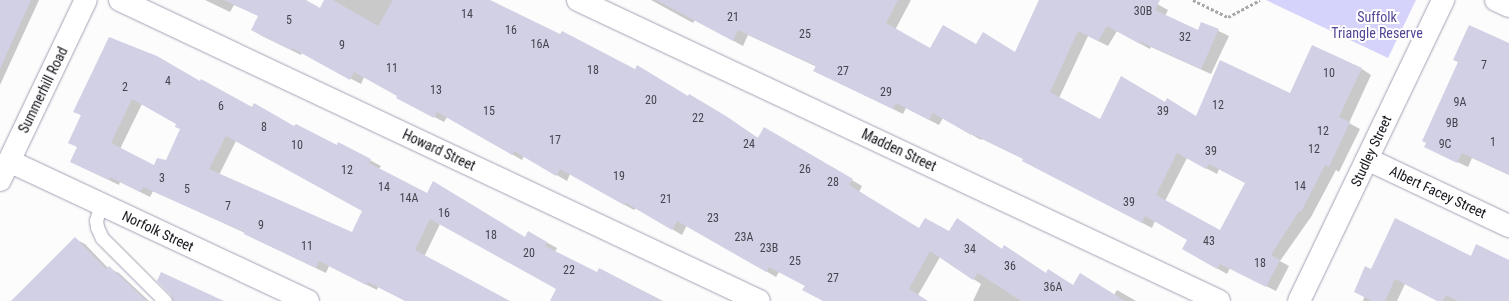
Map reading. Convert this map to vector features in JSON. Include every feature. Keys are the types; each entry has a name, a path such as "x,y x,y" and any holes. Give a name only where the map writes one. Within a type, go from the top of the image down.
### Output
{"street":[{"name":"Summerhill Road","path":"3,173 86,0"},
{"name":"Howard Street","path":"120,0 759,301"},
{"name":"Madden Street","path":"578,0 1219,301"},
{"name":"Studley Street","path":"1299,301 1442,0"},
{"path":"1496,0 1509,6"},
{"name":"Albert Facey Street","path":"1367,159 1509,226"},
{"name":"Norfolk Street","path":"3,173 101,204 308,301"}],"lane":[{"path":"101,204 96,220 97,227 102,238 165,301"}],"path":[{"path":"1193,0 1228,17 1260,0"}],"green space":[{"name":"Suffolk Triangle Reserve","path":"1266,0 1416,0 1388,58"}],"building":[{"path":"0,0 31,0 0,69"},
{"path":"224,0 306,0 320,8 324,0 333,0 378,26 393,0 490,0 560,34 562,31 635,69 637,65 688,96 689,94 726,116 758,138 764,127 853,179 849,185 919,228 925,218 949,231 957,218 1002,249 1004,245 1046,273 1048,269 1073,285 1080,273 1125,301 1021,301 978,273 973,280 930,251 909,289 928,301 823,301 802,290 805,286 769,267 766,272 677,221 672,230 626,203 624,205 560,169 556,176 514,151 512,155 437,112 434,118 396,98 397,96 354,72 350,80 292,48 291,50 251,30 258,16"},
{"path":"656,0 898,0 886,23 930,48 943,25 976,44 983,32 1015,52 1039,0 1160,0 1155,10 1198,30 1201,22 1219,29 1201,69 1141,42 1140,44 1107,26 1098,41 1078,31 1050,92 1100,119 1121,76 1165,102 1167,98 1196,116 1220,60 1290,93 1312,45 1362,68 1339,117 1350,122 1329,167 1325,165 1301,212 1299,211 1271,255 1280,260 1266,287 1220,264 1217,269 1182,249 1187,240 1145,216 1142,223 1022,161 1023,159 972,134 971,135 933,113 929,120 896,103 893,109 813,71 816,66 738,30 733,41","holes":["1177,153 1206,169 1209,164 1245,183 1220,230 1156,195"]},
{"path":"1469,25 1509,43 1509,175 1462,153 1457,163 1424,147 1426,143 1422,141 1458,62 1453,60"},
{"path":"109,37 157,56 200,81 201,79 252,107 254,103 294,126 296,124 337,145 338,142 371,159 369,163 427,193 433,181 525,237 528,231 547,242 545,246 597,272 599,268 662,301 550,301 556,289 430,219 415,250 510,301 405,301 368,282 366,285 319,261 316,268 244,234 244,232 143,187 140,192 110,177 109,180 70,162 77,147 68,143 81,115 73,112","holes":["132,99 176,124 175,127 180,129 166,160 157,158 154,165 111,143","226,136 362,211 352,232 209,169"]},
{"path":"1395,218 1471,256 1476,244 1509,260 1509,301 1458,301 1446,295 1443,301 1437,301 1395,279 1385,301 1372,301 1354,292 1365,266 1371,269"},
{"path":"75,237 106,269 109,266 147,301 11,301"},
{"path":"161,272 224,301 173,301 171,295 157,281"}]}
